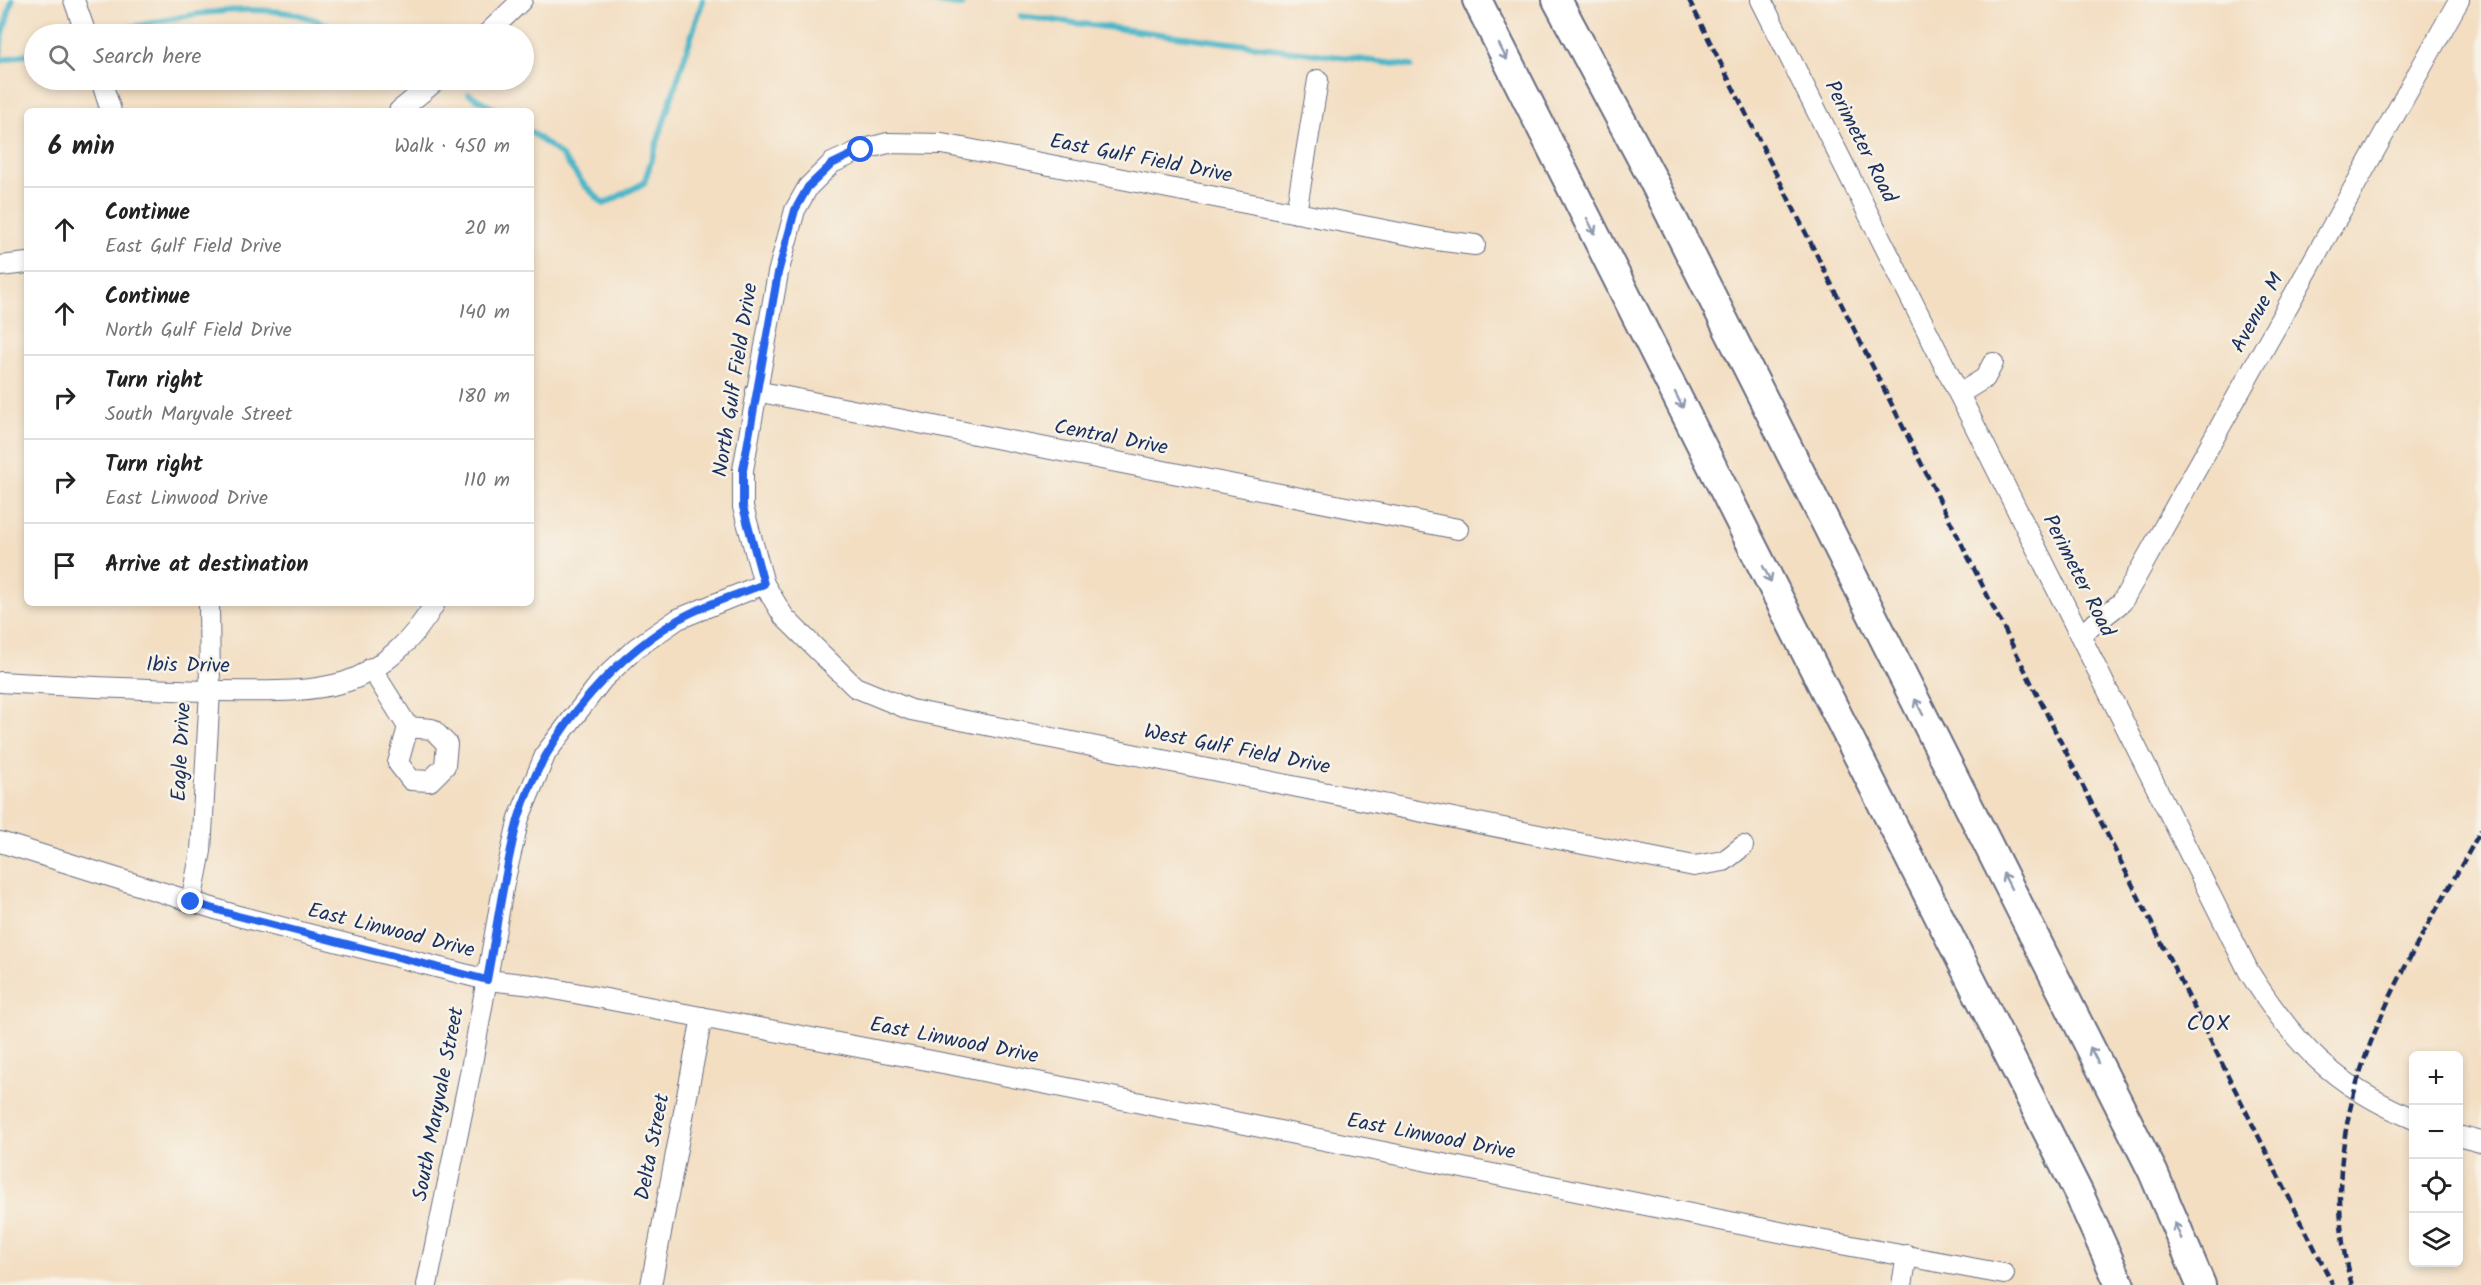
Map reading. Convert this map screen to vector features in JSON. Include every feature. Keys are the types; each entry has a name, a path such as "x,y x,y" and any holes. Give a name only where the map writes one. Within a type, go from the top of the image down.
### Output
{"highway":[{"path":"1477,0 2074,1184 2120,1285"},
{"path":"1557,0 1651,176 2148,1161 2201,1285"}],"street":[{"path":"74,0 82,24"},
{"path":"498,24 522,0"},
{"name":"Perimeter Road","path":"1761,0 2235,945 2271,1008 2293,1037 2318,1063 2353,1089 2409,1117"},
{"name":"Avenue M","path":"2080,635 2122,602 2459,0"},
{"path":"1296,213 1318,80"},
{"path":"104,90 110,108"},
{"path":"403,108 425,90"},
{"name":"East Gulf Field Drive","path":"808,187 832,164 861,150 888,143 942,144 1436,240 1475,245"},
{"name":"North Gulf Field Drive","path":"764,584 743,507 743,470 778,273 795,210 808,187"},
{"path":"0,266 24,263"},
{"path":"1959,394 1985,378 1993,363"},
{"name":"Central Drive","path":"756,391 1458,530"},
{"name":"West Gulf Field Drive","path":"764,584 798,634 855,687 911,710 1694,866 1724,861 1743,846"},
{"name":"South Maryvale Street","path":"427,1285 519,818 546,753 603,679 636,648 678,619 764,584"},
{"name":"Eagle Drive","path":"191,902 201,851 210,691 209,606"},
{"name":"Ibis Drive","path":"0,682 138,690 210,691 291,691 346,682 386,661 421,627 433,606"},
{"path":"371,668 408,727"},
{"name":"East Linwood Drive","path":"0,842 238,916 487,980 533,985 965,1067 1819,1240 2004,1274"},
{"name":"Delta Street","path":"651,1285 702,1017"},
{"path":"2463,1137 2481,1142"},
{"path":"1902,1285 1908,1255"}],"waterway":[{"path":"0,56 1,41 12,0"},
{"path":"534,134 562,156 585,186 604,204 644,183 703,0"},
{"path":"922,0 962,6"},
{"path":"145,24 199,14 244,10 297,14 325,24"},
{"path":"1020,16 1411,66"},
{"path":"0,61 24,55"},
{"path":"469,94 493,108"}],"railway":[{"path":"1689,0 2333,1285"},
{"path":"2352,1285 2346,1263 2340,1195 2344,1144 2353,1096 2368,1049 2387,1004 2481,830"}],"district":[{"name":"COX","path":"2209,1024"}],"route":[{"path":"191,902 487,980 504,883 519,818 546,753 603,679 636,648 678,619 764,584 743,507 743,470 778,273 795,210 808,187 832,164 861,150"}]}
